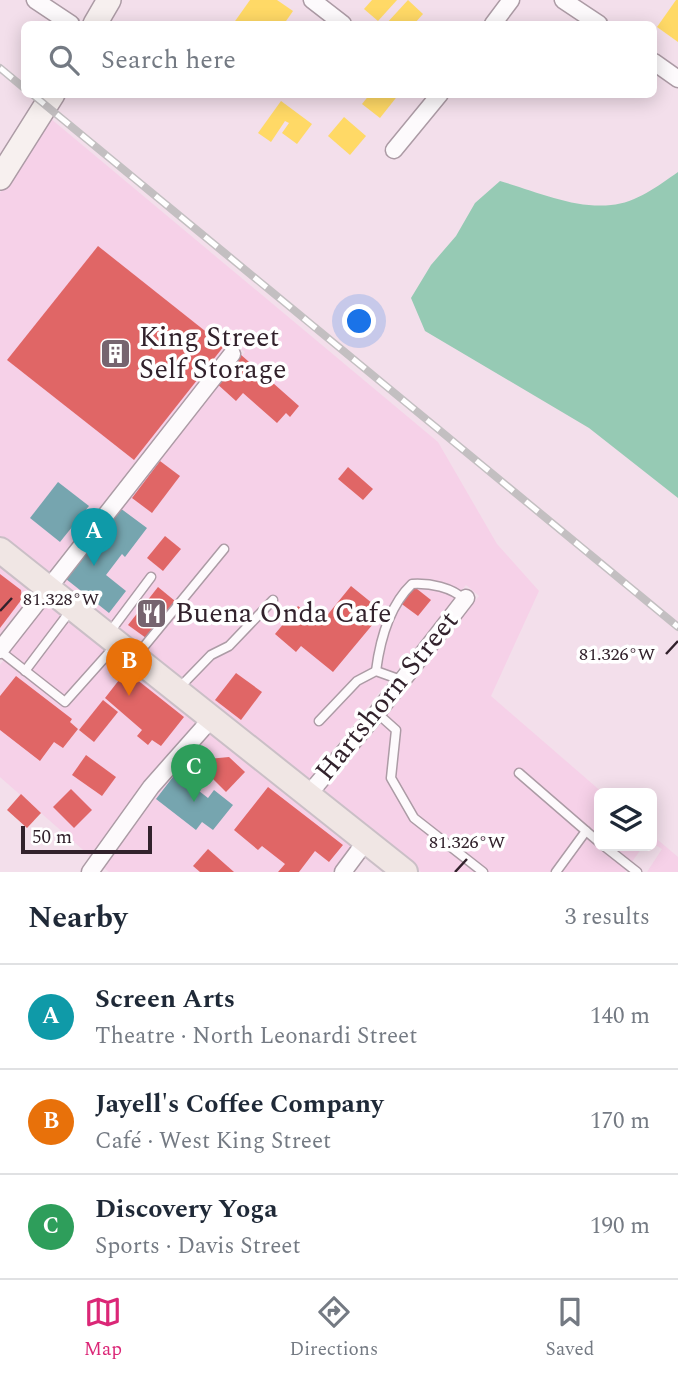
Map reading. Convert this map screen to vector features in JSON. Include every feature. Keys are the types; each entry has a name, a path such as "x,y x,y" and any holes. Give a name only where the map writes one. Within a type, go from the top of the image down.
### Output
{"main road":[{"path":"0,550 405,872"}],"street":[{"path":"35,0 66,21"},
{"path":"97,21 108,0"},
{"path":"312,0 339,21"},
{"path":"495,21 511,0"},
{"path":"563,0 594,21"},
{"path":"657,65 678,79"},
{"path":"0,178 51,98"},
{"path":"394,150 434,98"},
{"path":"0,651 232,354"},
{"name":"Hartshorn Street","path":"308,795 377,713 466,599"},
{"path":"90,872 152,787 212,718"},
{"path":"343,872 366,841"}],"lane":[{"path":"0,651 65,702 120,645 224,549"},
{"path":"120,645 151,577"},
{"path":"319,721 357,681 376,671 392,612 401,594 412,584 436,586 458,592 466,599"},
{"path":"177,690 211,655 229,646 273,600"},
{"path":"25,671 73,608"},
{"path":"376,671 401,680"},
{"path":"377,713 396,730 391,778 414,818 483,872"},
{"path":"519,773 594,838"},
{"path":"556,872 586,831"},
{"path":"610,851 637,872"}],"shaded area":[{"path":"50,118 438,442 497,544 539,591 491,696 597,788 594,788 594,851 640,851 625,872 421,872 322,792 479,596 466,585 308,781 61,585 245,352 231,341 47,574 0,537 0,193"},
{"path":"0,563 34,591 0,635"},
{"path":"48,602 198,720 144,782 90,856 0,777 0,665"},
{"path":"212,731 353,843 332,872 109,872 104,868 159,792"},
{"path":"657,839 678,857 678,872 647,872 662,849 657,846"}],"green space":[{"path":"678,172 678,498 589,428 425,331 411,298 431,265 456,236 475,203 500,181 569,202 597,206 620,204 638,197"}],"building: Homes":[{"path":"250,0 277,0 293,11 286,21 235,21"},
{"path":"372,0 397,0 378,21 364,9"},
{"path":"408,0 423,14 417,21 389,21"},
{"path":"678,0 678,42 657,27"},
{"path":"367,98 396,98 380,118 362,104"},
{"path":"281,101 312,124 297,144 282,133 289,123 285,121 271,142 258,133"},
{"path":"344,117 366,136 350,155 328,136"}],"building: Shops":[{"name":"King Street Self Storage","path":"98,246 224,346 134,460 7,360"},
{"path":"240,354 299,406 290,417 286,413 277,423 243,393 236,401 215,382"},
{"path":"160,461 180,476 152,513 132,498"},
{"path":"348,467 373,489 363,500 338,479"},
{"path":"165,536 181,549 163,571 147,558"},
{"path":"0,574 21,590 22,599 0,628"},
{"path":"412,585 431,600 418,616 399,602"},
{"path":"351,586 383,612 333,672 301,646 296,652 275,634 298,606 320,624"},
{"name":"Buena Onda Cafe","path":"158,587 175,601 146,638 128,625"},
{"path":"126,671 184,717 161,746 152,740 148,745 137,736 142,730 105,698"},
{"path":"236,673 262,692 241,720 215,700"},
{"path":"16,676 72,719 70,722 78,729 63,748 54,742 40,761 0,730 0,696"},
{"path":"103,700 118,712 94,742 79,730"},
{"path":"86,755 116,777 102,796 72,775"},
{"path":"229,757 245,772 226,792 200,766 208,759"},
{"path":"268,787 343,845 329,862 315,851 299,872 278,872 285,864 262,846 258,850 234,830"},
{"path":"71,789 92,810 74,828 53,807"},
{"path":"21,794 41,813 27,828 7,810"},
{"path":"208,849 234,872 200,872 193,866"}],"building: Public":[{"path":"58,482 89,506 60,542 30,518"},
{"path":"120,508 147,528 125,557 122,554 106,575 126,591 109,613 66,579"},
{"path":"176,773 208,798 214,790 233,805 213,830 202,822 196,830 156,799"}],"railway":[{"path":"0,68 21,86"},
{"path":"37,98 678,627"}],"place":[{"name":"King Street Self Storage","path":"116,353"},
{"name":"Screen Arts","path":"94,566"},
{"name":"Buena Onda Cafe","path":"152,613"},
{"name":"Jayell's Coffee Company","path":"129,696"},
{"name":"Discovery Yoga","path":"194,802"}]}
